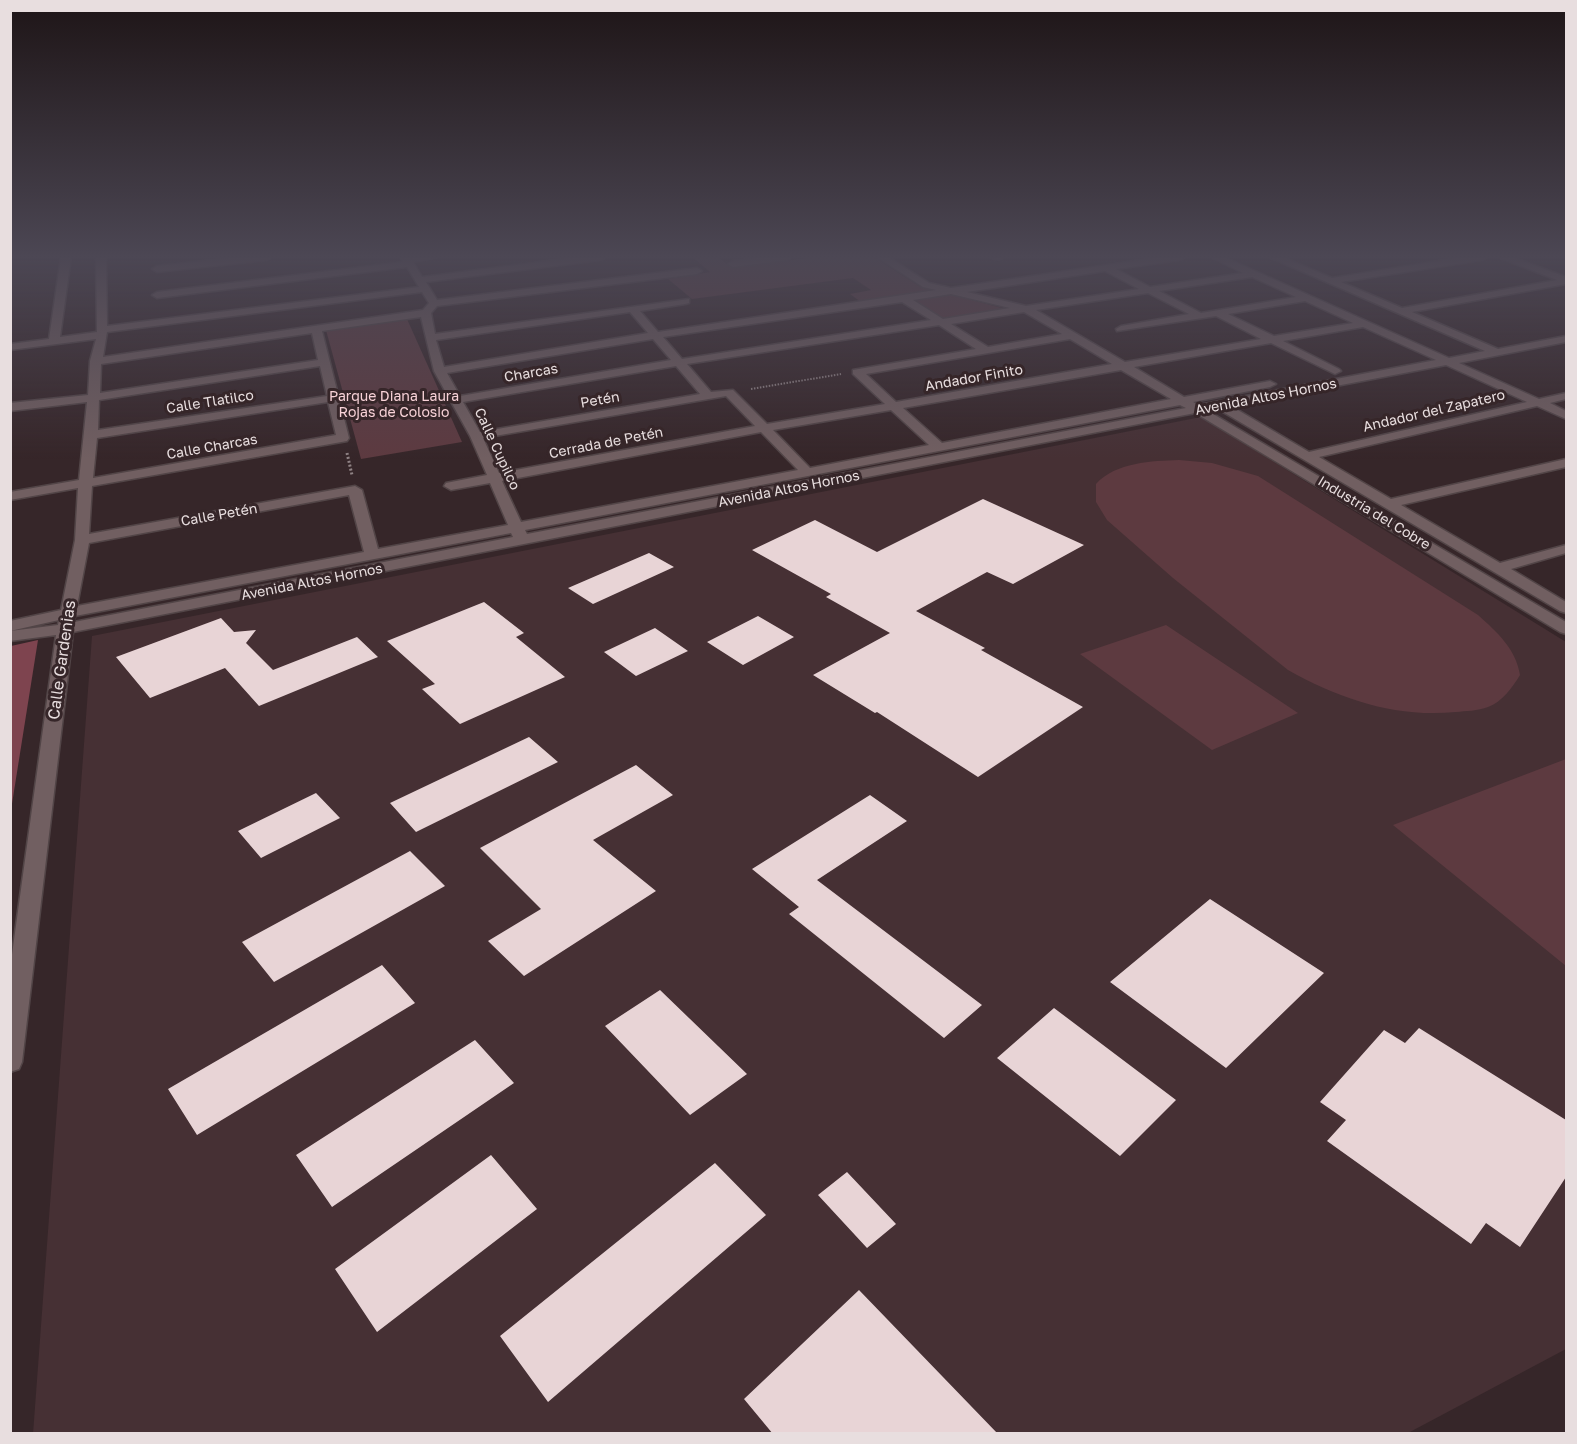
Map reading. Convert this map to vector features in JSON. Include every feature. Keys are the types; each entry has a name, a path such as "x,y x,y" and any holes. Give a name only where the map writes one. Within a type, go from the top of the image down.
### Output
{"street":[{"path":"54,342 56,324"},
{"name":"Calle Gardenias","path":"10,1062 66,621 82,540 92,398 102,324"},
{"path":"10,347 102,333 114,324"},
{"path":"96,360 341,324"},
{"name":"Calle Cupilco","path":"430,324 430,338 440,371 476,436 519,534"},
{"path":"430,338 509,324"},
{"path":"647,324 708,396"},
{"path":"440,371 728,324"},
{"name":"Charcas","path":"457,400 681,362 925,324"},
{"path":"945,324 985,351"},
{"name":"Industria del Cobre","path":"1052,324 1566,629"},
{"path":"1121,328 1142,324"},
{"path":"1240,324 1335,371"},
{"name":"Andador Finito","path":"765,428 1362,324"},
{"path":"1365,324 1566,415"},
{"path":"1432,324 1497,352"},
{"path":"316,329 343,438"},
{"name":"Avenida Altos Hornos","path":"10,636 66,621 372,555 519,534 938,446 1566,330"},
{"path":"857,372 1072,336"},
{"name":"Avenida Altos Hornos","path":"10,626 66,621 519,534 1222,406 1566,339"},
{"path":"10,407 92,398 326,362"},
{"path":"857,372 938,446"},
{"path":"729,393 807,472"},
{"name":"Petén","path":"476,436 729,393"},
{"name":"Industria del Cobre","path":"1205,396 1566,608"},
{"name":"Andador del Zapatero","path":"1308,456 1566,396"},
{"name":"Calle Tlatilco","path":"91,435 334,398"},
{"name":"Cerrada de Petén","path":"451,486 765,428"},
{"name":"Calle Charcas","path":"10,496 86,485 343,438"},
{"path":"1389,504 1566,463"},
{"path":"355,490 372,555"},
{"name":"Calle Petén","path":"82,540 355,490"},
{"path":"1498,568 1566,549"}],"path":[{"path":"729,393 857,372"},
{"path":"343,438 355,490"}],"shaded area":[{"path":"1201,417 1566,642 1566,1349 1408,1433 33,1434 92,636"},
{"path":"38,640 11,810 11,646"}],"green space":[{"name":"Parque Diana Laura Rojas de Colosio","path":"367,324 409,324 462,442 361,459 326,330"},
{"path":"1179,460 1212,463 1258,476 1478,615 1510,649 1518,666 1520,675 1517,680 1502,698 1488,707 1472,711 1433,713 1390,709 1348,698 1288,670 1173,578 1107,520 1096,502 1096,484 1114,471 1135,464"},
{"path":"1166,625 1298,713 1212,750 1080,654"},
{"path":"1566,759 1566,966 1393,825"}],"building":[{"path":"983,499 1084,545 1013,584 987,572 916,611 985,648 981,650 1083,707 978,777 877,712 875,713 813,675 890,633 826,597 831,594 752,550 815,520 877,552"},
{"path":"649,553 674,567 593,604 568,588"},
{"path":"484,602 524,633 516,637 565,677 460,724 422,689 435,684 387,641"},
{"path":"758,616 794,637 743,665 707,642"},
{"path":"221,618 234,632 256,630 246,643 273,670 357,637 378,657 259,706 225,668 150,698 116,657"},
{"path":"655,628 688,651 636,676 604,652"},
{"path":"529,737 558,762 416,832 390,803"},
{"path":"636,765 673,795 593,840 656,891 524,976 488,941 541,909 480,848"},
{"path":"316,793 340,818 261,858 238,831"},
{"path":"870,795 907,821 817,880 982,1005 944,1038 789,914 799,907 752,869"},
{"path":"410,851 445,886 274,982 242,942"},
{"path":"1210,899 1324,973 1226,1068 1110,982"},
{"path":"382,965 415,1003 197,1135 168,1089"},
{"path":"660,990 747,1074 690,1115 605,1026"},
{"path":"1054,1008 1176,1100 1120,1156 997,1058"},
{"path":"1419,1028 1566,1120 1566,1177 1520,1247 1486,1223 1471,1244 1327,1141 1346,1120 1320,1102 1384,1030 1405,1043"},
{"path":"475,1040 514,1083 332,1207 296,1155"},
{"path":"491,1155 537,1209 377,1332 335,1269"},
{"path":"715,1163 766,1215 548,1402 500,1336"},
{"path":"847,1172 896,1224 867,1248 818,1195"},
{"path":"859,1290 998,1434 773,1434 744,1399"}]}
